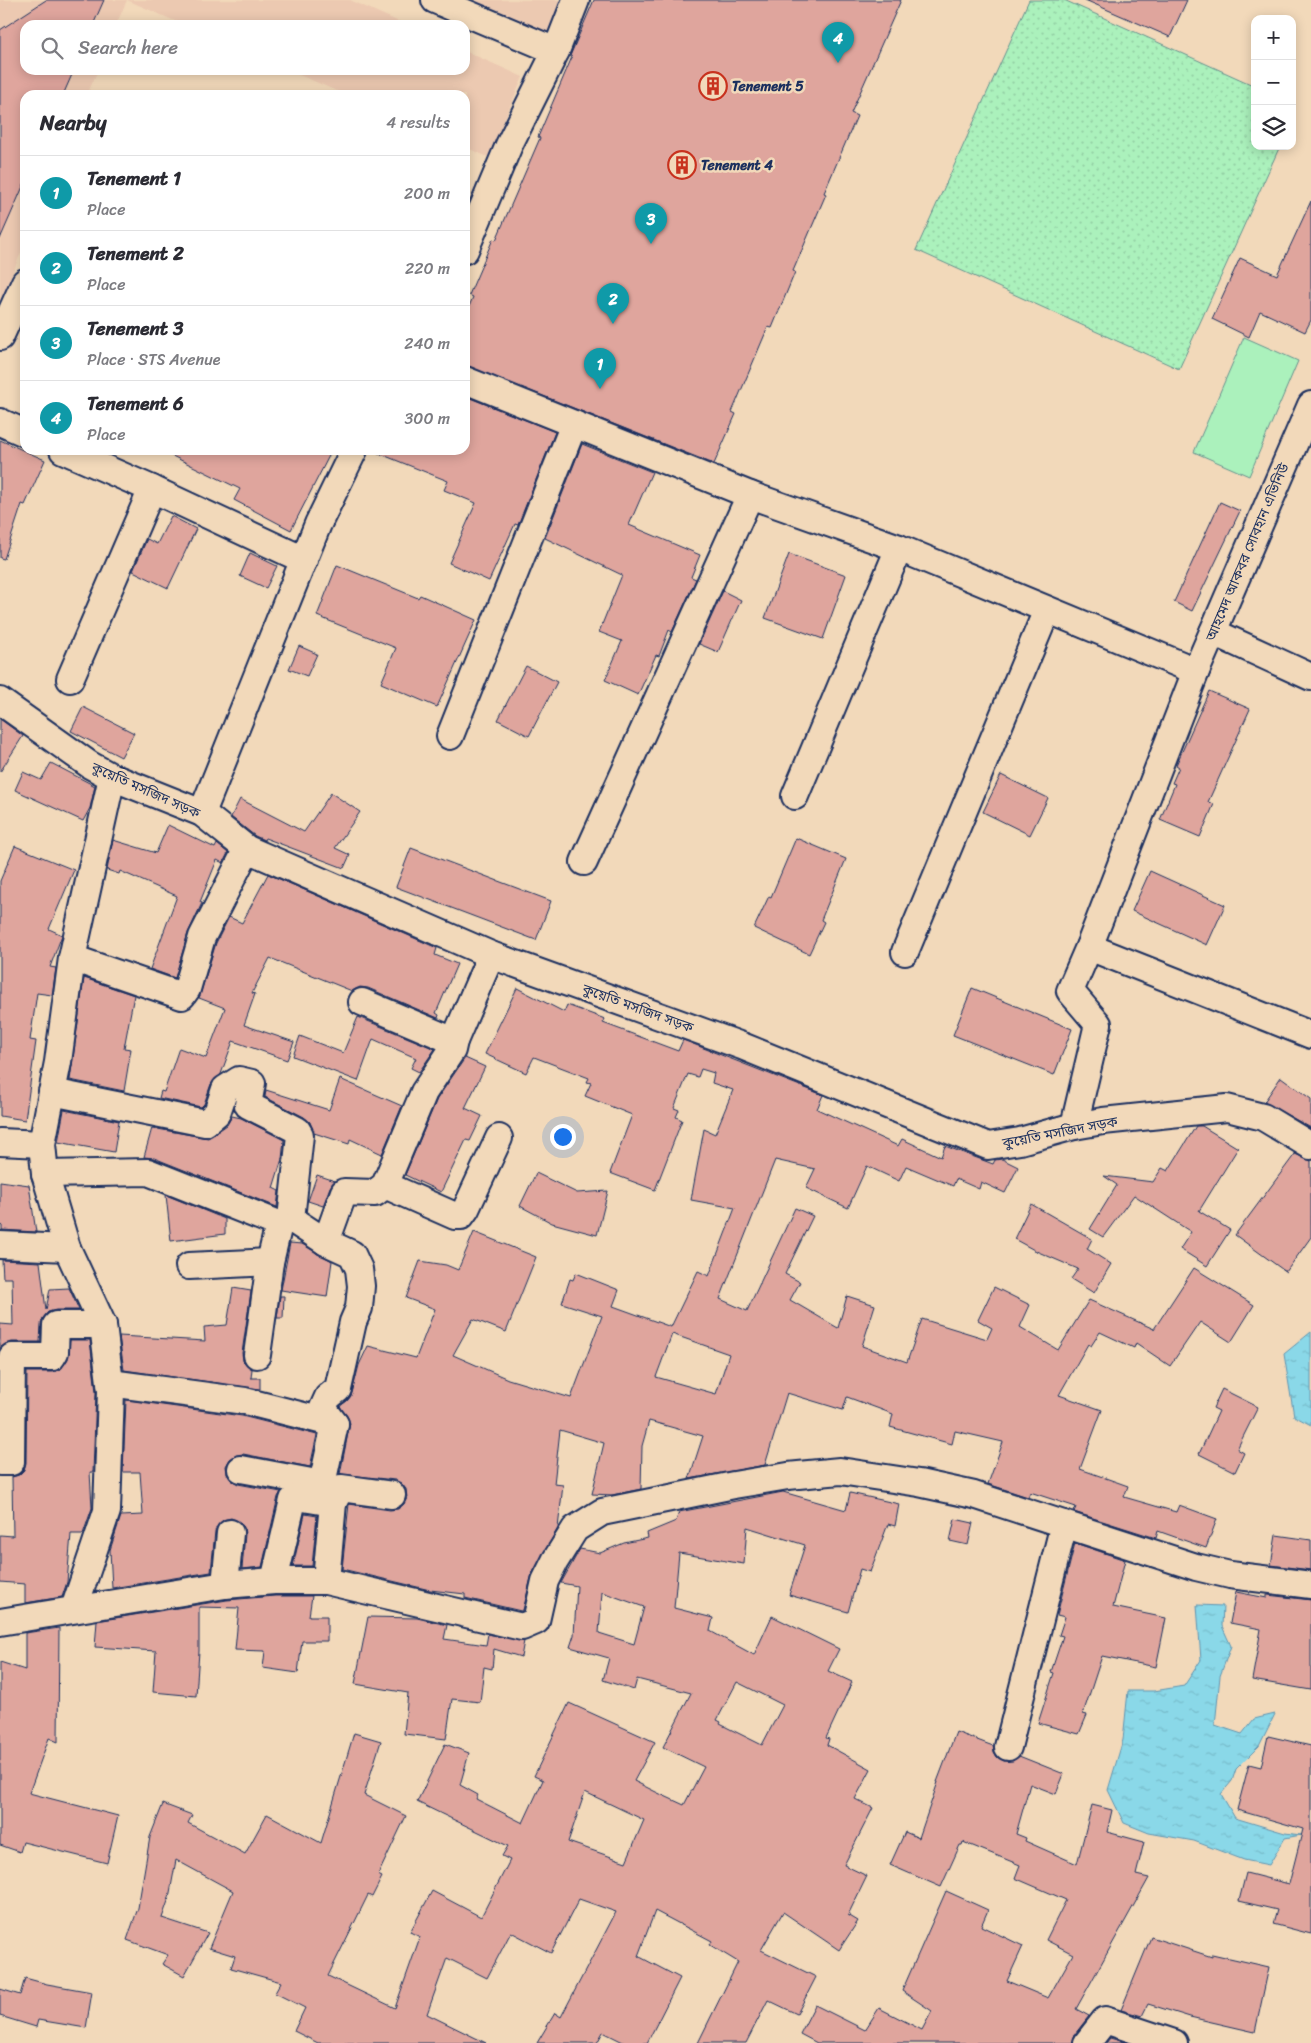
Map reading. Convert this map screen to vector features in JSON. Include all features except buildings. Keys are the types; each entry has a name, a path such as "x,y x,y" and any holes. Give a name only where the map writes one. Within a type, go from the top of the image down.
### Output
{"street":[{"path":"435,0 556,51"},
{"path":"470,222 556,51 576,0"},
{"path":"0,337 20,293"},
{"path":"470,382 750,495 899,548 1196,671"},
{"name":"আহমেদ আকবর সোবহান এভিনিউ","path":"1074,1126 1098,1024 1070,991 1089,947 1196,671 1311,405"},
{"path":"0,422 20,431"},
{"path":"450,736 574,424"},
{"path":"74,455 304,560"},
{"path":"202,813 318,524 352,455"},
{"path":"70,679 152,489"},
{"path":"584,862 750,495"},
{"path":"795,796 899,548"},
{"path":"905,952 1047,610"},
{"path":"1213,632 1311,677"},
{"name":"কুয়েতি মসজিদ সড়ক","path":"0,700 90,765 112,777 202,813 247,849 491,955 742,1046 988,1146 1020,1141 1074,1126 1103,1121 1227,1108 1263,1117 1311,1146"},
{"path":"74,1609 107,1511 110,1383 103,1325 67,1248 45,1174 42,1144 58,1062 72,958 112,777"},
{"path":"72,958 182,996 187,989 202,937 247,849"},
{"path":"1089,947 1311,1035"},
{"path":"326,1242 344,1192 375,1193 385,1185 424,1092 452,1050 454,1041 491,955"},
{"path":"362,1002 454,1041"},
{"path":"52,1092 205,1122 217,1113 225,1089 239,1080 252,1083 248,1105 297,1130 300,1135 285,1222 270,1262 257,1355"},
{"path":"385,1185 455,1216 461,1216 499,1138"},
{"path":"0,1142 42,1144"},
{"path":"45,1174 148,1172 285,1222 352,1254 359,1269 361,1286 359,1308 353,1322 338,1388 328,1397 323,1408 335,1424 326,1581"},
{"path":"0,1245 67,1248"},
{"path":"189,1266 270,1262"},
{"path":"0,1462 11,1462 6,1357 52,1357 55,1352 56,1325 103,1325"},
{"path":"110,1383 245,1401 335,1424"},
{"path":"241,1469 332,1492"},
{"path":"0,1622 225,1585 274,1581 326,1581 522,1627 536,1621 545,1581 575,1529 602,1512 752,1482 840,1471 918,1483 974,1495 1196,1567 1230,1574 1311,1585"},
{"path":"274,1581 293,1500 297,1497 332,1492 392,1495"},
{"path":"1008,1747 1064,1524"},
{"path":"225,1585 230,1533"},
{"path":"1087,2043 1105,2020 1174,2043"}],"shaded area":[{"path":"0,0 127,0 118,20 20,20 20,75 96,75 89,90 20,90 20,255 0,303"},
{"path":"127,0 350,0 395,20 173,20"},
{"path":"439,0 577,0 556,51"},
{"path":"470,53 523,77 488,157 470,149 470,90 334,90 300,75 470,75"}],"green space":[{"path":"1029,0 1064,0 1251,84 1251,150 1278,150 1179,369 916,250"},
{"path":"1244,337 1298,361 1249,476 1194,452"}],"water":[{"path":"1311,1332 1311,1425 1294,1416 1284,1354"},
{"path":"1197,1605 1223,1606 1222,1626 1231,1646 1220,1676 1215,1725 1242,1734 1254,1719 1275,1714 1259,1746 1236,1769 1232,1781 1221,1794 1235,1818 1285,1833 1301,1835 1285,1838 1269,1865 1244,1860 1194,1841 1149,1833 1124,1823 1108,1790 1123,1740 1128,1691 1154,1691 1184,1686 1201,1660"}],"place":[{"name":"Tenement 6","path":"838,63"},
{"name":"Tenement 5","path":"713,86"},
{"name":"Tenement 4","path":"682,165"},
{"name":"Tenement 3","path":"651,244"},
{"name":"Tenement 2","path":"613,324"},
{"name":"Tenement 1","path":"600,389"}]}
